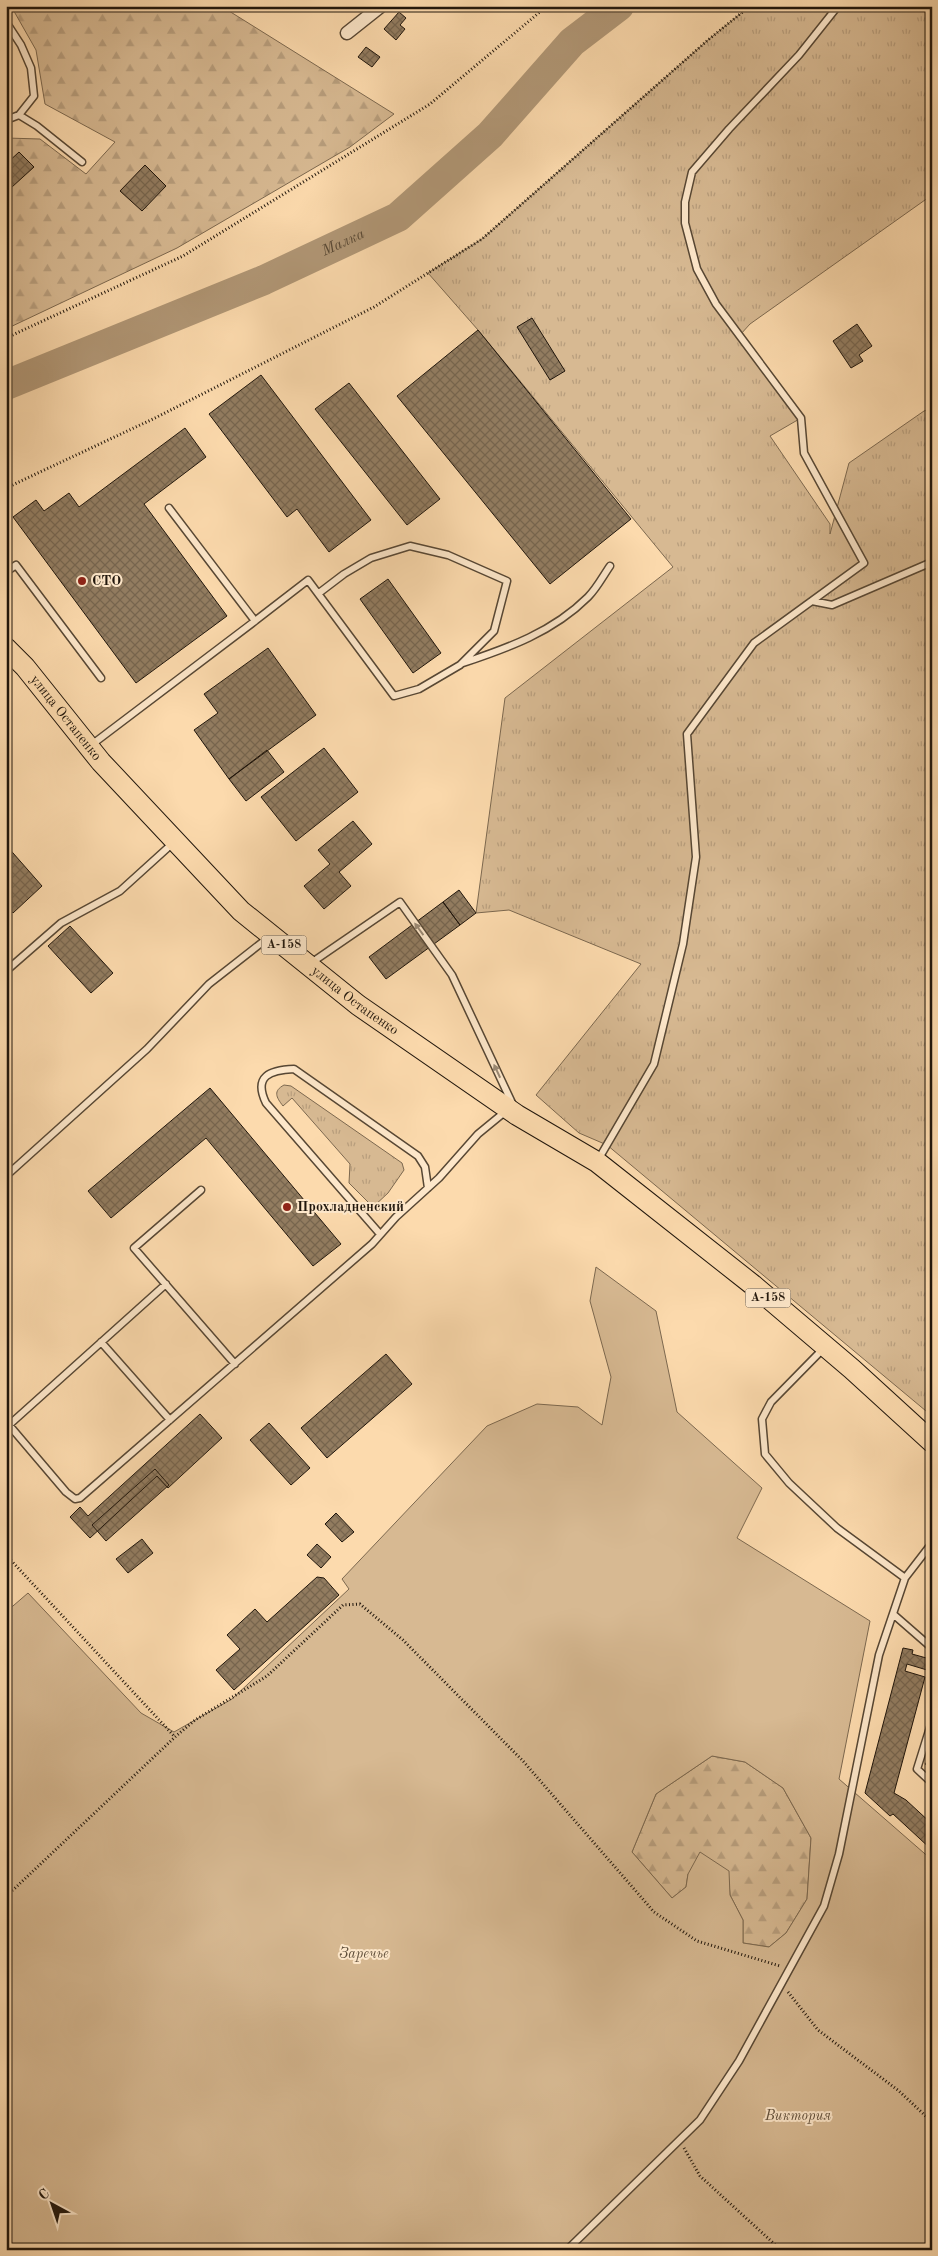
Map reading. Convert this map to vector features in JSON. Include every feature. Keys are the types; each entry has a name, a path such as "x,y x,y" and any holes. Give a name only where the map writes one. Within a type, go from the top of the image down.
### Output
{"main road":[{"name":"улица Остапенко","path":"6,632 25,667"},
{"name":"улица Остапенко","path":"6,648 25,667 89,747 241,911 358,1004 513,1112 597,1162"},
{"name":"А-158","path":"597,1162 685,1230 826,1347 932,1442"}],"street":[{"path":"346,33 381,6"}],"lane":[{"path":"597,1162 654,1064 683,944 696,858 687,734 754,643 864,563 804,453 801,418 716,304 697,269 685,224 685,202 692,172 729,129 799,55 838,6"},
{"path":"6,22 21,45 31,68 34,96 19,115 6,120"},
{"path":"19,115 37,126 82,162"},
{"path":"169,508 255,621"},
{"path":"319,594 344,574 371,558 410,546 448,555 507,581 494,632 460,665"},
{"path":"812,601 832,606 932,562"},
{"path":"6,572 16,565 101,678"},
{"path":"89,747 308,580 394,696 419,689 460,665 512,646 544,631 588,597 610,566"},
{"path":"6,971 61,923 120,891 175,841"},
{"path":"166,1284 9,1425 66,1492 76,1499 80,1498 235,1364 380,1234 428,1188 478,1134 513,1112 452,974 400,902 309,965"},
{"path":"6,1176 147,1049 209,984 271,935"},
{"path":"380,1234 266,1103 260,1091 263,1080 274,1070 294,1070 418,1156 425,1167 428,1188"},
{"path":"201,1190 134,1248 235,1364"},
{"path":"101,1342 170,1420"},
{"path":"826,1347 771,1402 762,1418 765,1454 789,1482 837,1528 905,1578"},
{"path":"567,2250 700,2120 739,2061 824,1906 839,1854 879,1655 905,1578 932,1543"},
{"path":"893,1614 932,1648"},
{"path":"932,1721 917,1769 932,1782"}],"path":[{"path":"6,338 183,256 430,104 547,6"},
{"path":"6,488 155,418 374,307 482,239 750,6"},
{"path":"6,1555 175,1737"},
{"path":"6,1894 195,1720 267,1676 343,1605 360,1604 403,1640 523,1761 654,1912 697,1941 790,1969"},
{"path":"782,1984 818,2030 899,2091 932,2122"},
{"path":"680,2140 700,2176 782,2250"}],"green space":[{"path":"11,6 221,6 394,114 350,147 177,248 6,329 6,138 40,139 86,174 115,142 45,104 36,50"},
{"path":"750,6 932,6 932,195 750,324 740,335 801,418 770,436 830,524 830,534 849,463 924,411 932,408 932,1416 607,1145 579,1133 536,1095 641,964 509,910 476,913 505,698 673,567 478,330 428,273 482,239 708,40"},
{"path":"284,1085 291,1086 402,1163 404,1170 388,1193 373,1207 349,1183 350,1164 292,1098 283,1106 277,1097 277,1092"},
{"name":"Заречье","path":"596,1267 656,1311 677,1412 762,1488 737,1538 870,1621 839,1779 932,1860 932,2250 6,2250 6,1612 28,1593 141,1713 174,1732 232,1699 349,1589 342,1579 487,1426 537,1404 578,1407 602,1425 611,1377 590,1301","holes":["712,1756 745,1762 783,1788 811,1838 807,1899 786,1933 769,1947 743,1943 743,1920 730,1895 729,1871 700,1852 688,1874 686,1887 672,1898 632,1852 656,1794"]},
{"path":"712,1756 745,1762 783,1788 811,1838 807,1899 786,1933 769,1947 743,1943 743,1920 730,1895 728,1871 688,1874 686,1887 672,1898 632,1852 656,1794"}],"building":[{"path":"399,12 406,18 400,25 405,29 396,40 384,29"},
{"path":"366,47 380,57 372,67 358,57"},
{"path":"19,152 34,167 12,187 6,180 6,164"},
{"path":"145,165 166,186 142,211 120,191"},
{"path":"532,318 565,371 550,380 517,327"},
{"path":"857,324 872,346 859,355 863,361 851,368 833,341"},
{"path":"478,330 631,519 550,584 397,396"},
{"path":"261,375 371,520 329,552 297,509 287,517 209,414"},
{"path":"349,383 440,499 407,525 315,409"},
{"path":"185,428 206,457 144,504 227,616 136,683 13,517 36,500 44,511 69,493 79,507"},
{"path":"388,579 441,653 413,673 360,599"},
{"path":"268,648 316,715 229,779 194,730 218,713 204,694"},
{"path":"324,748 358,792 296,841 261,797"},
{"path":"267,750 284,772 246,801 229,779"},
{"path":"353,821 372,844 339,872 351,886 324,909 304,886 330,864 318,850"},
{"path":"6,845 42,886 13,913 6,906"},
{"path":"459,890 476,913 460,925 443,902"},
{"path":"443,902 460,925 386,979 369,957"},
{"path":"70,926 113,973 91,993 48,946"},
{"path":"210,1088 341,1244 313,1266 206,1138 111,1218 88,1191"},
{"path":"386,1354 412,1384 327,1458 301,1428"},
{"path":"200,1414 222,1438 168,1488 157,1476 90,1538 70,1517 80,1507 88,1516"},
{"path":"269,1423 310,1468 291,1485 250,1440"},
{"path":"155,1469 169,1485 106,1541 92,1525"},
{"path":"336,1513 354,1532 342,1542 325,1524"},
{"path":"142,1539 153,1553 128,1573 116,1559"},
{"path":"317,1544 331,1557 321,1568 307,1555"},
{"path":"317,1577 324,1578 339,1595 234,1690 216,1670 240,1649 227,1635 255,1609 267,1622"},
{"path":"903,1648 913,1650 912,1654 930,1659 927,1670 907,1664 905,1671 925,1677 894,1793 906,1800 932,1824 932,1850 893,1814 890,1816 865,1793"},
{"path":"932,1756 932,1770 925,1764"}],"waterway":[{"name":"Малка","path":"6,385 264,280 398,217 490,135 572,42 619,6"}],"place":[{"name":"СТО","path":"82,581"},
{"name":"Прохладненский","path":"287,1207"}],"park label":[{"name":"Виктория","path":"798,2116"}]}
